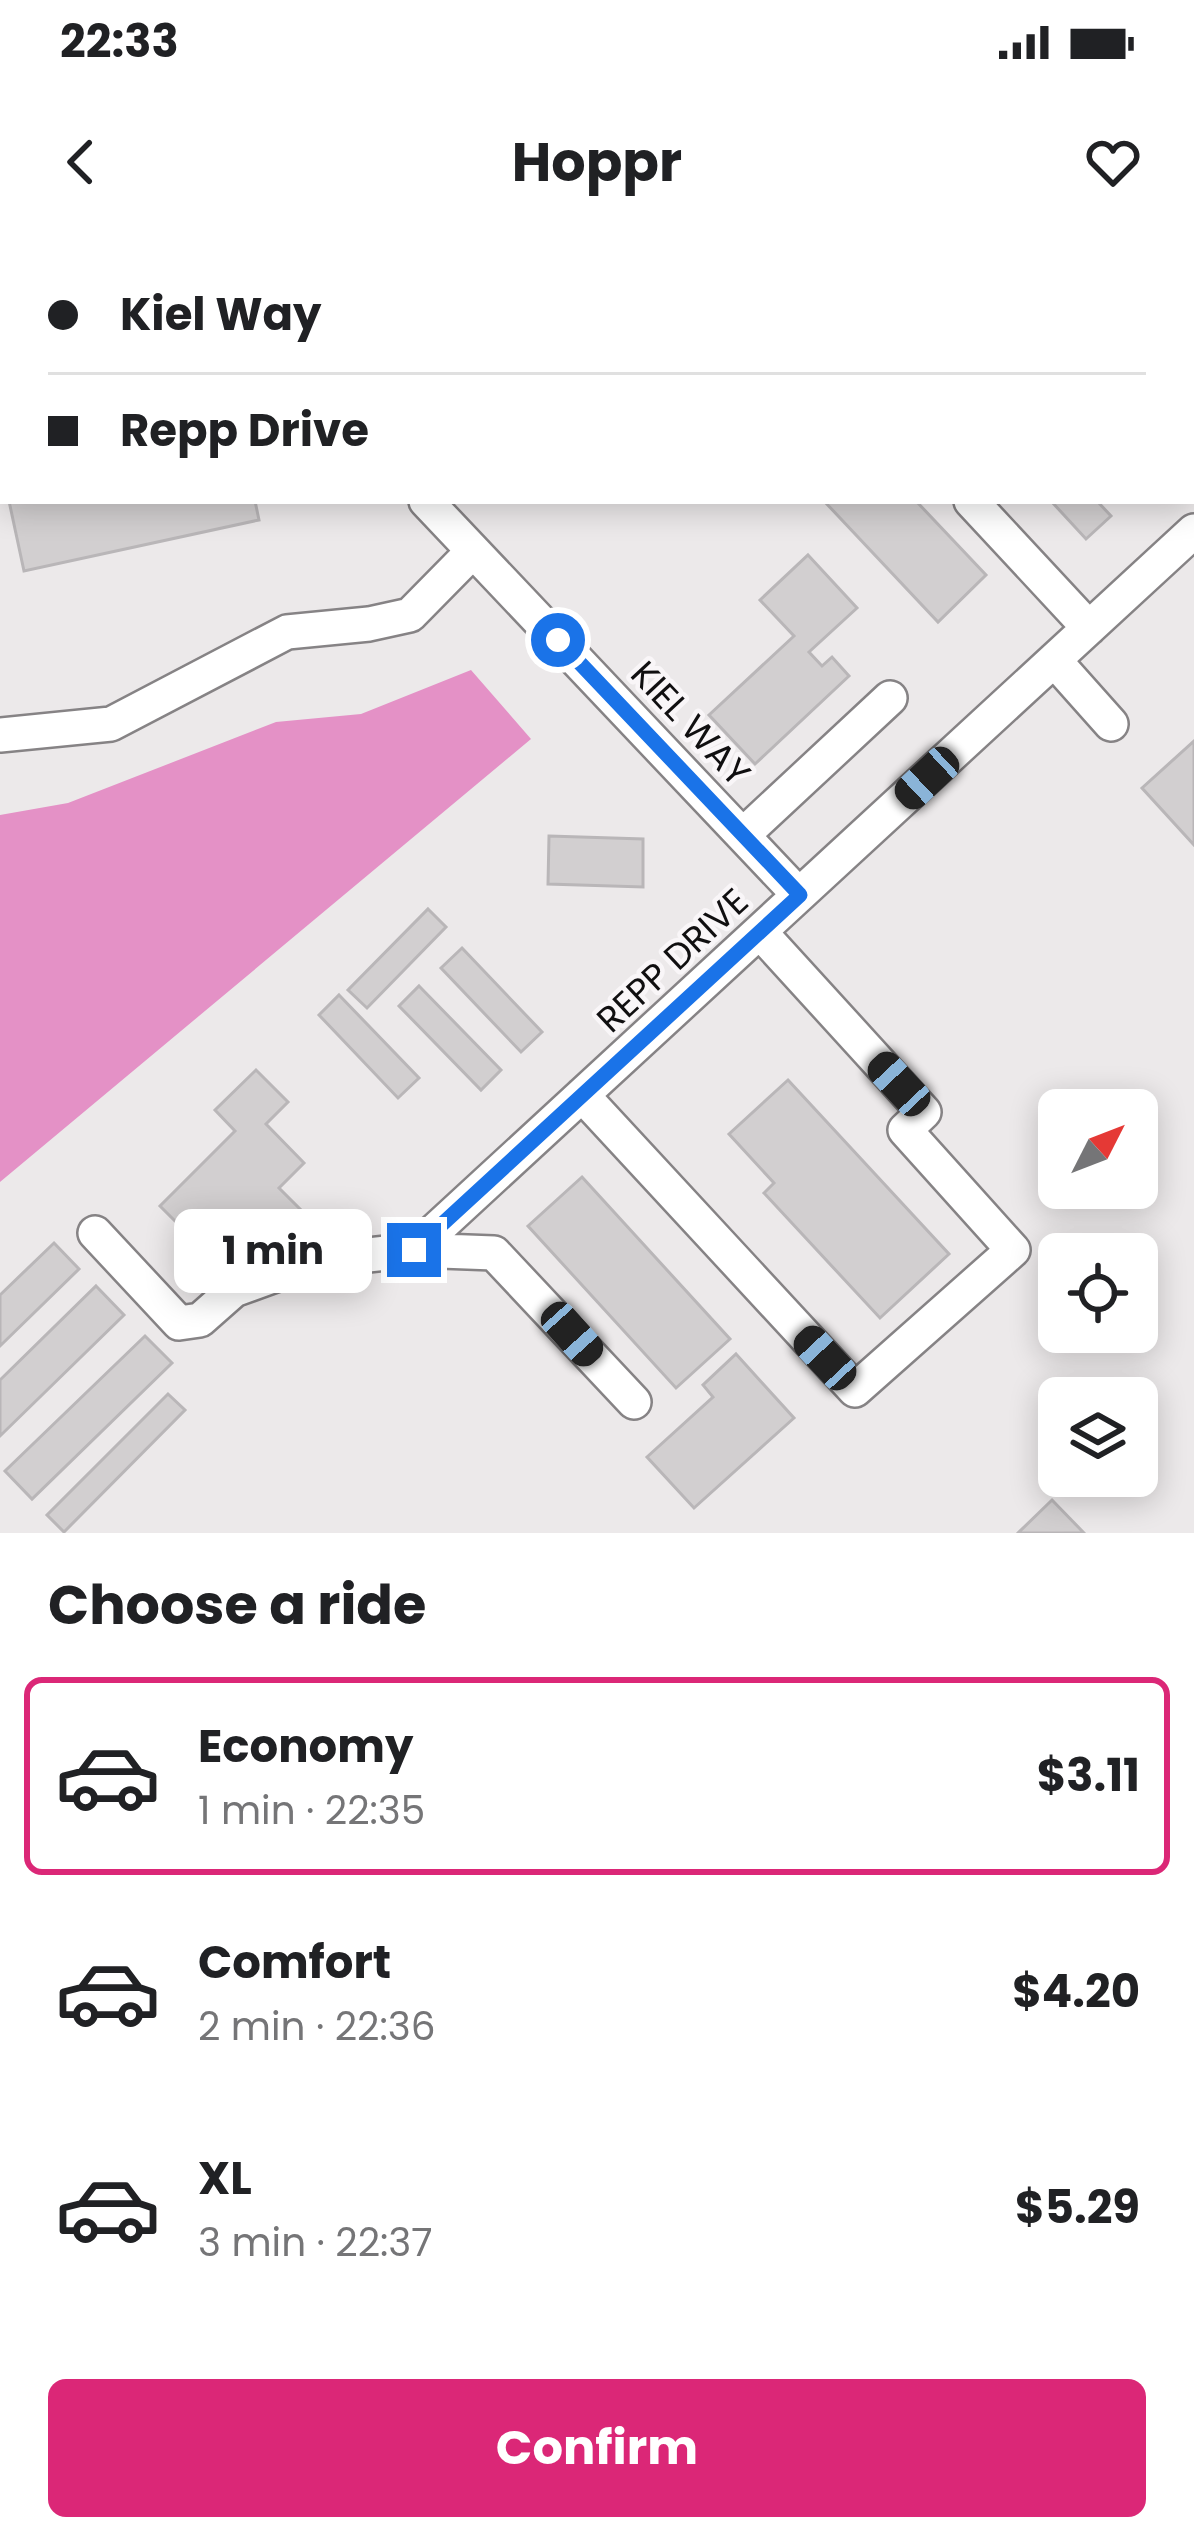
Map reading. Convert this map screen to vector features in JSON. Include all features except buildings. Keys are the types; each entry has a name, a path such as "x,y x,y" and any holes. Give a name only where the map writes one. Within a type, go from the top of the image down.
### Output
{"street":[{"name":"KIEL WAY","path":"429,504 800,895"},
{"path":"974,504 1089,628"},
{"name":"REPP DRIVE","path":"414,1250 1194,531"},
{"path":"0,735 111,724 287,632 410,615 472,552"},
{"path":"1054,660 1111,724"},
{"path":"743,836 890,698"},
{"path":"582,1095 855,1390 1013,1250 905,1130 924,1112 760,932"},
{"path":"95,1233 179,1324 200,1320 234,1290 314,1262 414,1250 494,1253 634,1402"}],"shaded area":[{"path":"471,670 531,739 0,1182 0,815 68,803 276,722 361,714"}],"route":[{"path":"414,1250 800,895 558,640"}]}
